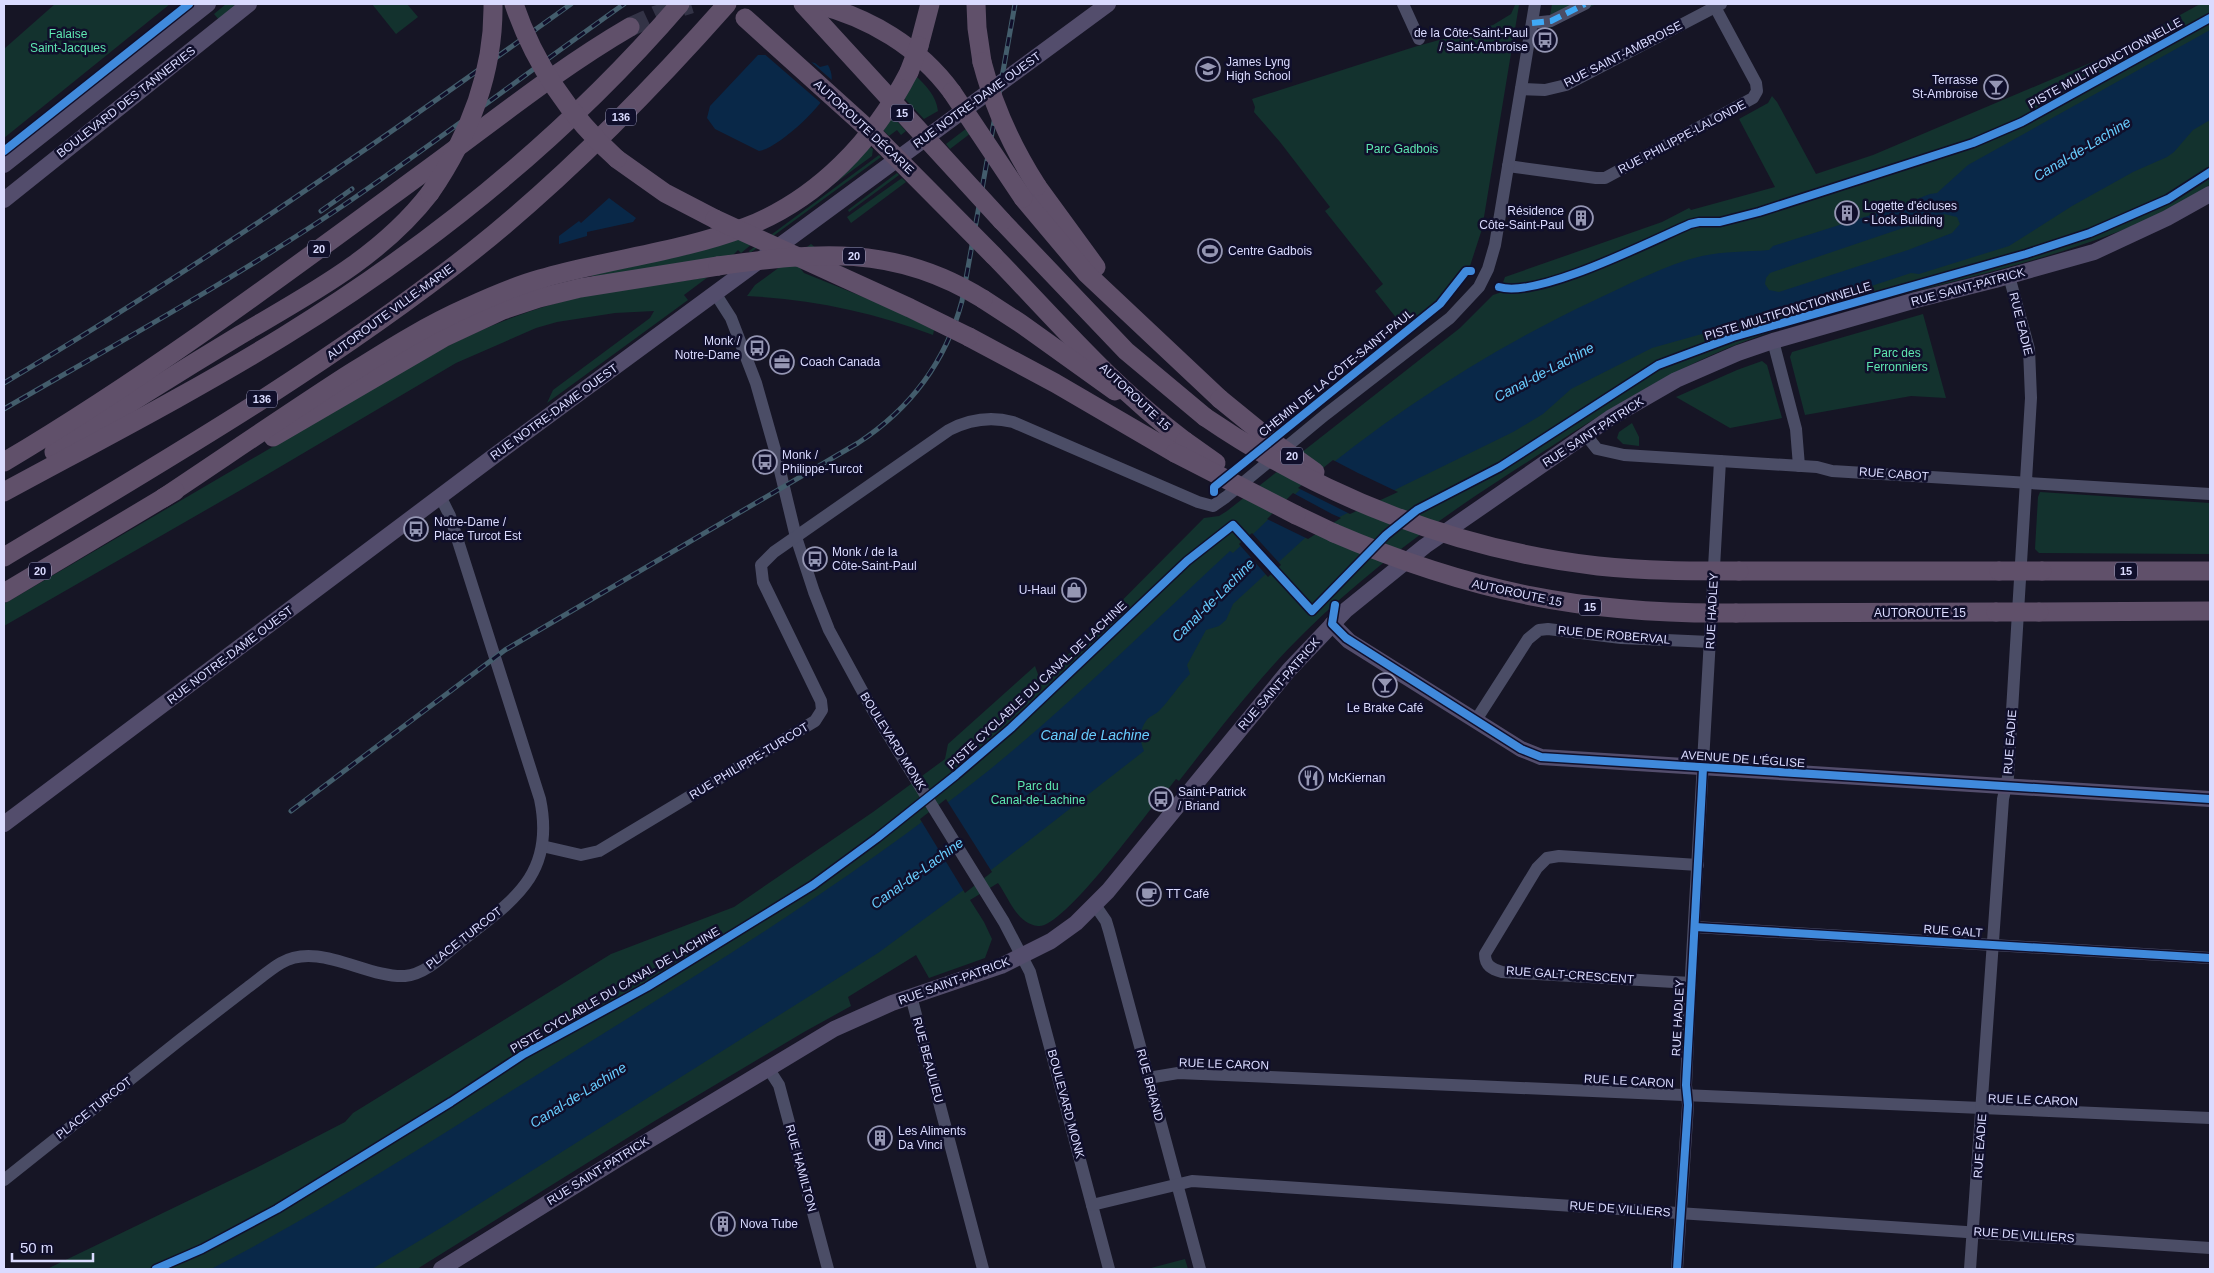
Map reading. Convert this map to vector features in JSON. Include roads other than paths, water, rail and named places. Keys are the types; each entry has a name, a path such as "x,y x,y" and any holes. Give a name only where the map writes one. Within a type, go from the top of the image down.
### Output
{"highway":[{"path":"4,485 130,402 350,267 398,230 430,193 463,140 480,96 491,41 492,4"},
{"path":"514,4 526,33 552,82 584,126 617,158 660,190 714,219 969,337 1180,447"},
{"name":"136","path":"4,492 246,358 382,270 499,181 550,136 633,56 680,4"},
{"name":"AUTOROUTE DÉCARIE","path":"728,4 868,129 994,256"},
{"name":"AUTOROUTE VILLE-MARIE","path":"4,557 304,372 367,330 446,272 508,222 614,125 683,54 728,4"},
{"name":"15","path":"803,4 1002,221 1126,351 1205,417 1251,447 1292,471 1369,506 1453,536 1537,557 1624,568 1739,571 2210,572"},
{"name":"20","path":"815,4 853,16 894,38 930,68 952,92 1030,192 1086,273 1220,399 1299,461 1369,506"},
{"path":"163,498 364,365 425,328 467,307 538,280 719,236 770,216 824,180 851,155 884,115 909,72 919,46 930,4"},
{"path":"976,4 982,62 988,87 1002,124 1020,159 1030,192"},
{"name":"20","path":"4,462 111,396 201,335 552,79 596,48 630,28"},
{"name":"20","path":"4,593 163,498 323,409 443,338 503,310 539,298 580,288 718,266 797,255 862,257 921,270 950,281 983,299 1155,418"},
{"name":"AUTOROUTE 15","path":"994,256 1084,349 1155,418 1180,447 1296,515 1401,561 1447,576 1498,590 1552,601 1617,610 1682,614 2210,611"}],"main road":[{"name":"BOULEVARD DES TANNERIES","path":"4,165 208,4"},
{"name":"BOULEVARD DES TANNERIES","path":"4,200 249,4"},
{"name":"RUE NOTRE-DAME OUEST","path":"4,824 440,496 1108,4"},
{"name":"RUE SAINT-PATRICK","path":"441,1269 768,1068 856,1018 911,996 1001,966 1066,931 1095,905 1277,683 1332,624 1379,581 1425,546 1617,414 1686,375 1773,340 2009,276 2104,248 2210,194"},
{"name":"AVENUE DE L'ÉGLISE","path":"1332,624 1349,641 1534,755 1703,768 2210,799"}],"street":[{"path":"1403,4 1419,39"},
{"name":"CHEMIN DE LA CÔTE-SAINT-PAUL","path":"796,537 949,430 980,419 998,419 1019,424 1200,503 1210,506 1216,504 1325,415 1450,318 1479,287 1490,262 1535,4"},
{"path":"1532,23 1551,21 1585,4"},
{"name":"RUE SAINT-AMBROISE","path":"1521,89 1541,91 1566,85 1718,5"},
{"name":"RUE PHILIPPE-LALONDE","path":"1508,166 1605,178 1753,98 1757,91 1756,83 1718,5"},
{"name":"RUE EADIE","path":"1970,1269 1993,945 2008,776 2031,398 2030,358 2009,276"},
{"name":"BOULEVARD MONK","path":"715,293 734,324 760,397 796,537 829,630 871,707 985,891 1022,956 1033,981 1109,1269"},
{"path":"1773,340 1796,432 1799,466"},
{"name":"RUE CABOT","path":"1586,435 1597,449 1613,453 1799,466 1832,471 2210,494"},
{"name":"RUE HADLEY","path":"1677,1269 1688,1105 1686,1085 1691,983 1720,461"},
{"name":"PLACE TURCOT","path":"4,1180 218,1010 288,959 298,956 314,956 402,976 423,970 517,896 530,878 542,846 544,826 536,787 450,516 440,496"},
{"name":"RUE PHILIPPE-TURCOT","path":"542,846 581,855 599,851 776,746 817,718 822,710 821,701 763,582 760,570 761,565 768,556 796,537"},
{"name":"RUE DE ROBERVAL","path":"1476,720 1524,646 1531,636 1539,630 1548,629 1621,638 1710,642"},
{"name":"RUE GALT-CRESCENT","path":"1691,983 1502,972 1491,968 1486,963 1485,954 1537,868 1547,858 1559,856 1698,866"},
{"name":"RUE BRIAND","path":"1095,905 1106,921 1200,1269"},
{"name":"RUE GALT","path":"1695,926 2210,958"},
{"name":"RUE BEAULIEU","path":"911,996 983,1269"},
{"name":"RUE HAMILTON","path":"768,1068 779,1085 828,1269"},
{"name":"RUE LE CARON","path":"1148,1078 1178,1073 2210,1118"},
{"name":"RUE DE VILLIERS","path":"1092,1205 1192,1181 2210,1248"}],"water":[{"name":"Canal de Lachine","path":"2210,30 2210,120 2193,130 2174,152 2167,157 2133,172 2072,206 2009,246 1919,274 1911,273 1786,314 1741,323 1652,348 1571,389 1543,414 1513,432 1321,526 1305,538 1233,604 1226,620 1219,626 1206,630 1187,665 1190,674 1163,707 1149,718 1142,728 1141,736 1144,751 995,867 878,953 444,1226 372,1269 211,1269 299,1221 428,1143 722,959 884,850 1020,745 1081,691 1230,551 1233,553 1302,488 1370,434 1478,362 1554,320 1660,270 1710,254 1769,250 1773,246 1899,206 1937,193 1968,165","holes":["1944,214 1957,217 1960,224 1952,233 1908,250 1779,292 1769,290 1765,284 1766,278 1770,273 1906,227 1922,224"]},
{"path":"758,55 776,55 815,63 820,67 828,65 832,78 826,95 810,115 777,143 759,151 715,129 707,118 710,106"},
{"path":"609,198 636,218 633,222 587,232 587,236 559,244 559,236 579,221 581,223"}],"tunnel":[{"path":"630,27 656,15 691,4"}],"railway":[{"path":"4,383 149,294 292,200 571,4"},
{"path":"4,409 214,287 297,236 410,159 624,4"},
{"path":"291,811 505,650 858,443 877,430 910,399 936,363 955,323 962,301 1015,4"},
{"path":"321,211 352,189"}],"place":[{"name":"de la Côte-Saint-Paul / Saint-Ambroise","path":"1545,40"},
{"name":"James Lyng High School","path":"1208,69"},
{"name":"Terrasse St-Ambroise","path":"1996,87"},
{"name":"Logette d'écluses - Lock Building","path":"1847,213"},
{"name":"Résidence Côte-Saint-Paul","path":"1581,218"},
{"name":"Centre Gadbois","path":"1210,251"},
{"name":"Monk / Notre-Dame","path":"757,348"},
{"name":"Coach Canada","path":"782,362"},
{"name":"Monk / Philippe-Turcot","path":"765,462"},
{"name":"Notre-Dame / Place Turcot Est","path":"416,529"},
{"name":"Monk / de la Côte-Saint-Paul","path":"815,559"},
{"name":"U-Haul","path":"1074,590"},
{"name":"Le Brake Café","path":"1385,685"},
{"name":"McKiernan","path":"1311,778"},
{"name":"Saint-Patrick / Briand","path":"1161,799"},
{"name":"TT Café","path":"1149,894"},
{"name":"Les Aliments Da Vinci","path":"880,1138"},
{"name":"Nova Tube","path":"723,1224"}],"park label":[{"name":"Falaise Saint-Jacques","path":"68,41"},
{"name":"Parc Gadbois","path":"1402,149"},
{"name":"Parc des Ferronniers","path":"1897,360"},
{"name":"Parc du Canal-de-Lachine","path":"1038,793"}],"water label":[{"name":"Canal-de-Lachine","path":"2082,149"},
{"name":"Canal-de-Lachine","path":"1544,372"},
{"name":"Canal-de-Lachine","path":"1213,600"},
{"name":"Canal-de-Lachine","path":"917,873"},
{"name":"Canal-de-Lachine","path":"578,1095"}]}
